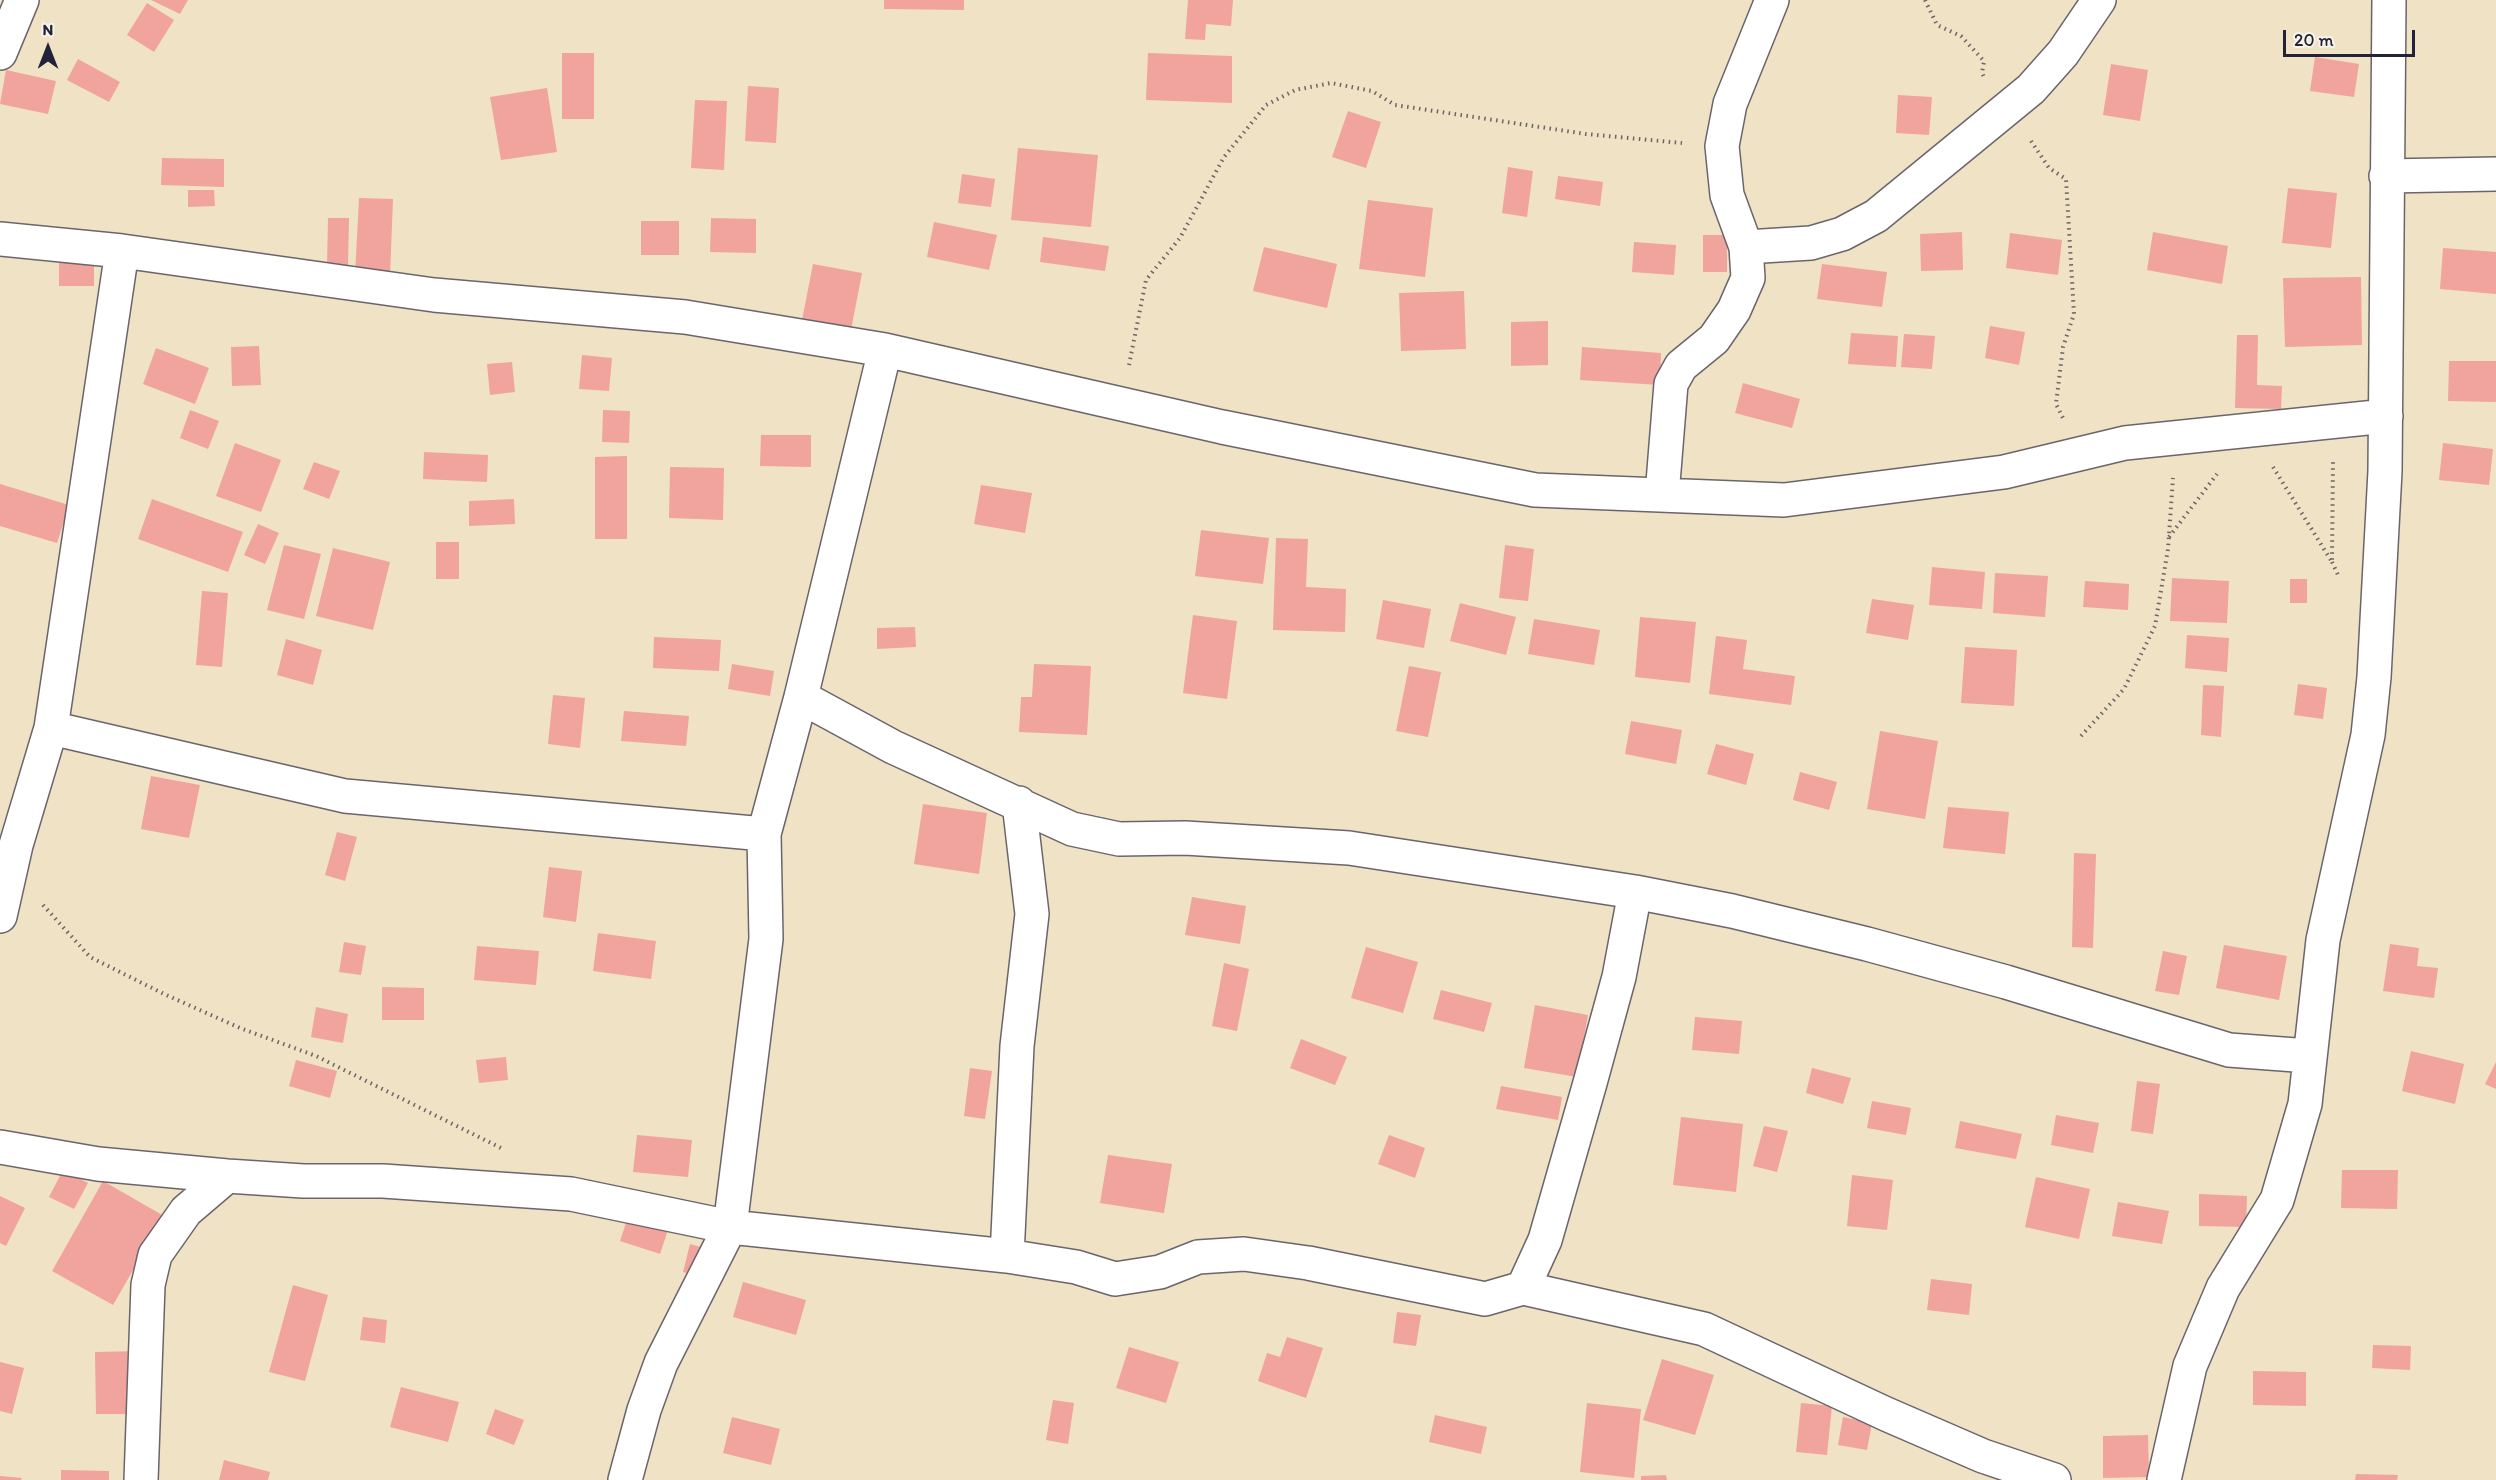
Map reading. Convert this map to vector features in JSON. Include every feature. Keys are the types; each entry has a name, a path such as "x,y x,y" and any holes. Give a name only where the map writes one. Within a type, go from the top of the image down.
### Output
{"street":[{"path":"0,54 22,0"},
{"path":"1662,495 1671,384 1681,366 1714,339 1734,310 1748,279 1746,247 1727,195 1722,146 1730,104 1772,0"},
{"path":"1746,247 1811,243 1842,234 1876,216 2010,108 2063,53 2098,0"},
{"path":"2164,1480 2190,1366 2223,1288 2277,1200 2305,1104 2323,940 2368,735 2377,628 2386,416 2389,0"},
{"path":"2386,176 2496,174"},
{"path":"0,239 122,251 434,295 685,317 885,350 1123,405 1535,490 1784,500 2004,472 2107,446 2386,416"},
{"path":"0,916 16,845 51,728 122,251"},
{"path":"625,1480 644,1410 661,1363 730,1227 766,939 764,834 801,697 885,350"},
{"path":"801,697 893,747 1072,829 1119,839 1185,838 1349,848 1635,892 1732,911 1867,944 2006,982 2229,1050 2309,1056"},
{"path":"51,728 345,795 764,834"},
{"path":"1007,1256 1017,1046 1032,914 1019,803"},
{"path":"1523,1288 1545,1240 1584,1105 1619,977 1635,892"},
{"path":"0,1147 98,1164 227,1176 303,1180 383,1180 571,1194 730,1227 1007,1256 1076,1267 1115,1279 1160,1272 1198,1257 1244,1254 1308,1263 1485,1299 1523,1288 1704,1329 1886,1414 1983,1456 2054,1480"},
{"path":"141,1480 148,1285 155,1255 186,1211 227,1176"}],"path":[{"path":"1925,0 1937,26 1961,36 1984,61 1982,73 2010,108 2049,168 2066,180 2074,314 2063,347 2056,404 2069,427 2085,430 2107,446"},
{"path":"1123,405 1146,280 1180,238 1224,158 1266,105 1295,90 1331,83 1372,92 1395,105 1586,134 1722,146"},
{"path":"2169,537 2250,430 2332,562 2333,422"},
{"path":"2081,736 2124,689 2155,626 2169,537 2175,438"},
{"path":"16,845 45,909 90,957 240,1028 316,1056 510,1152"}],"building":[{"path":"151,0 188,0 180,14"},
{"path":"884,0 964,0 964,10 884,9"},
{"path":"1188,0 1233,0 1231,26 1206,24 1205,40 1185,39"},
{"path":"147,3 174,20 154,52 127,35"},
{"path":"562,53 594,53 594,119 562,119"},
{"path":"1148,53 1232,56 1232,103 1146,100"},
{"path":"2315,57 2359,64 2354,97 2310,91"},
{"path":"78,59 120,82 109,102 67,80"},
{"path":"2111,64 2148,70 2140,121 2103,115"},
{"path":"6,70 56,81 48,114 0,104"},
{"path":"748,86 779,88 776,143 745,141"},
{"path":"547,88 557,152 501,160 490,97"},
{"path":"1898,95 1932,97 1929,135 1896,133"},
{"path":"695,100 727,101 724,170 691,168"},
{"path":"1348,111 1381,122 1366,168 1332,157"},
{"path":"1018,148 1098,155 1091,227 1011,220"},
{"path":"162,158 224,159 224,187 161,185"},
{"path":"1508,167 1533,171 1527,217 1502,213"},
{"path":"962,174 995,179 991,207 958,203"},
{"path":"1558,176 1603,182 1600,206 1555,199"},
{"path":"2288,188 2337,193 2331,248 2282,243"},
{"path":"188,190 214,190 215,206 188,207"},
{"path":"359,198 393,199 390,276 355,275"},
{"path":"1368,200 1433,208 1425,277 1359,269"},
{"path":"328,218 349,218 348,267 327,267"},
{"path":"711,218 756,219 756,253 710,252"},
{"path":"641,221 679,221 679,255 641,255"},
{"path":"934,222 997,235 989,270 927,257"},
{"path":"1962,232 1963,270 1921,271 1920,234"},
{"path":"2153,232 2228,246 2222,284 2147,270"},
{"path":"2010,233 2062,240 2058,275 2006,268"},
{"path":"1703,235 1727,235 1727,272 1703,272"},
{"path":"1043,237 1109,246 1105,271 1040,262"},
{"path":"1634,242 1676,245 1674,275 1632,272"},
{"path":"1264,247 1337,264 1327,308 1253,291"},
{"path":"2443,248 2496,252 2496,294 2440,289"},
{"path":"59,257 94,257 94,286 59,286"},
{"path":"813,264 862,273 851,330 802,320"},
{"path":"1822,264 1887,272 1882,307 1817,299"},
{"path":"2361,277 2362,345 2285,347 2283,278"},
{"path":"1464,291 1466,349 1401,351 1399,293"},
{"path":"1548,321 1548,365 1511,366 1511,322"},
{"path":"1990,326 2025,332 2019,365 1985,358"},
{"path":"1851,333 1898,336 1896,367 1848,364"},
{"path":"1904,334 1935,336 1932,369 1901,367"},
{"path":"2237,335 2258,335 2257,385 2282,386 2281,409 2235,408"},
{"path":"259,346 261,385 232,386 231,347"},
{"path":"1582,347 1661,353 1660,385 1580,380"},
{"path":"156,348 209,368 195,404 143,384"},
{"path":"582,355 612,358 609,391 579,389"},
{"path":"2449,361 2496,361 2496,402 2448,401"},
{"path":"512,362 515,392 490,395 487,364"},
{"path":"1743,383 1800,399 1792,428 1735,413"},
{"path":"190,410 219,421 208,449 180,438"},
{"path":"603,410 630,411 629,443 602,442"},
{"path":"761,435 811,435 811,467 760,466"},
{"path":"235,443 281,460 261,512 216,496"},
{"path":"2443,443 2493,449 2489,485 2439,480"},
{"path":"424,452 488,455 487,482 423,479"},
{"path":"627,456 627,539 595,539 595,457"},
{"path":"314,462 340,471 329,499 303,489"},
{"path":"670,467 724,468 723,520 669,518"},
{"path":"0,484 69,505 57,543 0,526"},
{"path":"981,485 1032,493 1025,533 974,524"},
{"path":"152,499 243,532 228,572 138,539"},
{"path":"514,499 515,524 469,526 469,501"},
{"path":"258,524 279,533 265,564 244,555"},
{"path":"1201,530 1269,538 1263,584 1195,576"},
{"path":"1276,538 1308,539 1306,587 1346,589 1345,632 1273,630"},
{"path":"436,542 459,542 459,579 436,579"},
{"path":"284,545 321,554 304,619 267,610"},
{"path":"1505,545 1534,549 1528,601 1499,598"},
{"path":"333,548 390,562 373,630 316,616"},
{"path":"1932,567 1985,572 1982,609 1929,605"},
{"path":"1995,573 2048,576 2045,617 1993,613"},
{"path":"2172,578 2229,581 2227,623 2170,621"},
{"path":"2290,579 2307,579 2307,603 2290,603"},
{"path":"2085,581 2129,584 2128,610 2083,607"},
{"path":"202,591 228,593 222,667 196,665"},
{"path":"1872,599 1914,605 1908,640 1866,633"},
{"path":"1383,600 1431,609 1424,648 1376,639"},
{"path":"1460,603 1516,617 1506,655 1450,641"},
{"path":"1193,615 1237,621 1227,699 1183,693"},
{"path":"1640,617 1696,622 1690,683 1635,677"},
{"path":"1534,619 1600,630 1594,665 1528,654"},
{"path":"915,627 916,647 877,649 877,628"},
{"path":"2187,635 2229,638 2227,672 2185,668"},
{"path":"1716,636 1747,640 1743,669 1795,676 1791,705 1709,694"},
{"path":"654,637 721,640 719,671 653,668"},
{"path":"286,639 322,650 313,685 277,675"},
{"path":"1965,647 2017,650 2014,706 1961,703"},
{"path":"732,664 774,671 770,696 728,689"},
{"path":"1034,664 1091,666 1087,735 1019,732 1021,697 1032,697"},
{"path":"1409,666 1441,672 1428,737 1396,731"},
{"path":"2298,684 2327,688 2323,719 2294,715"},
{"path":"2203,685 2224,686 2221,737 2201,735"},
{"path":"553,695 585,698 580,748 548,744"},
{"path":"624,711 689,716 686,746 621,741"},
{"path":"1631,721 1682,730 1676,764 1625,754"},
{"path":"1880,731 1938,741 1925,819 1867,809"},
{"path":"1716,744 1754,754 1746,785 1707,774"},
{"path":"1800,772 1837,782 1829,810 1793,800"},
{"path":"151,776 200,785 189,838 141,829"},
{"path":"923,804 987,813 979,874 914,864"},
{"path":"1948,807 2009,812 2005,854 1943,848"},
{"path":"337,832 357,837 345,881 325,875"},
{"path":"2074,853 2096,854 2093,948 2072,947"},
{"path":"549,867 582,871 576,922 543,917"},
{"path":"1192,897 1246,906 1240,944 1185,935"},
{"path":"598,933 656,941 651,979 593,971"},
{"path":"344,942 366,946 361,975 339,972"},
{"path":"2390,944 2419,948 2417,966 2438,968 2434,998 2383,991"},
{"path":"2224,945 2287,956 2279,1000 2216,988"},
{"path":"477,946 539,951 536,985 474,980"},
{"path":"1366,947 1418,962 1403,1013 1351,998"},
{"path":"2163,951 2187,956 2179,995 2155,991"},
{"path":"1224,963 1249,969 1237,1031 1212,1026"},
{"path":"382,987 424,988 424,1020 382,1020"},
{"path":"1441,990 1492,1003 1484,1032 1433,1019"},
{"path":"1535,1005 1588,1015 1577,1077 1524,1068"},
{"path":"316,1007 348,1014 343,1043 311,1037"},
{"path":"1695,1017 1742,1021 1739,1054 1692,1050"},
{"path":"1301,1039 1347,1057 1335,1085 1290,1068"},
{"path":"2411,1051 2464,1064 2455,1104 2402,1091"},
{"path":"506,1057 508,1080 479,1083 476,1060"},
{"path":"296,1060 337,1071 330,1098 289,1086"},
{"path":"2496,1062 2496,1089 2485,1084"},
{"path":"970,1068 992,1071 985,1119 964,1116"},
{"path":"1812,1068 1851,1078 1843,1104 1806,1093"},
{"path":"2137,1081 2160,1084 2153,1134 2131,1131"},
{"path":"1501,1086 1562,1097 1558,1120 1496,1109"},
{"path":"1872,1101 1911,1108 1906,1135 1867,1128"},
{"path":"2056,1115 2099,1123 2093,1153 2051,1145"},
{"path":"1681,1117 1743,1124 1736,1192 1673,1185"},
{"path":"1960,1121 2022,1134 2016,1159 1955,1148"},
{"path":"1764,1126 1788,1131 1777,1172 1753,1166"},
{"path":"637,1135 692,1140 688,1177 633,1172"},
{"path":"1389,1135 1425,1148 1415,1178 1378,1164"},
{"path":"1108,1155 1172,1164 1164,1213 1100,1203"},
{"path":"63,1170 88,1183 74,1209 49,1197"},
{"path":"2342,1170 2398,1170 2397,1209 2341,1208"},
{"path":"1852,1175 1893,1180 1887,1230 1847,1226"},
{"path":"2036,1177 2090,1189 2079,1239 2025,1227"},
{"path":"103,1181 164,1216 113,1305 52,1271"},
{"path":"2199,1194 2247,1196 2246,1227 2199,1226"},
{"path":"0,1196 25,1208 6,1246 0,1243"},
{"path":"2118,1202 2169,1211 2162,1244 2112,1236"},
{"path":"628,1217 668,1230 660,1254 620,1241"},
{"path":"690,1244 711,1250 704,1278 683,1272"},
{"path":"1931,1279 1972,1284 1969,1315 1927,1310"},
{"path":"743,1282 806,1300 796,1335 733,1317"},
{"path":"293,1285 328,1295 305,1381 269,1372"},
{"path":"1397,1312 1421,1315 1416,1346 1393,1343"},
{"path":"363,1317 387,1320 385,1343 360,1340"},
{"path":"1287,1337 1323,1348 1306,1398 1258,1381 1267,1353 1280,1357"},
{"path":"2373,1345 2411,1346 2410,1370 2372,1368"},
{"path":"1129,1347 1179,1362 1166,1403 1116,1388"},
{"path":"141,1351 142,1414 96,1414 95,1352"},
{"path":"1662,1359 1714,1375 1695,1435 1643,1420"},
{"path":"0,1362 24,1368 12,1414 0,1411"},
{"path":"2253,1371 2306,1372 2306,1406 2253,1405"},
{"path":"401,1387 459,1402 448,1442 390,1427"},
{"path":"1053,1400 1074,1403 1068,1444 1046,1440"},
{"path":"1587,1403 1641,1409 1634,1478 1580,1472"},
{"path":"1801,1403 1832,1406 1827,1455 1796,1452"},
{"path":"495,1409 524,1420 514,1445 486,1434"},
{"path":"1435,1415 1487,1427 1481,1454 1429,1442"},
{"path":"732,1417 780,1429 771,1465 723,1453"},
{"path":"1843,1417 1872,1423 1867,1450 1838,1445"},
{"path":"2148,1435 2149,1477 2103,1478 2103,1436"},
{"path":"224,1460 270,1472 268,1480 219,1480"},
{"path":"61,1470 109,1471 109,1480 61,1480"},
{"path":"2356,1474 2398,1475 2397,1480 2355,1480"},
{"path":"1666,1475 1667,1480 1641,1480 1641,1476"},
{"path":"0,1476 22,1478 21,1480 0,1480"}]}
